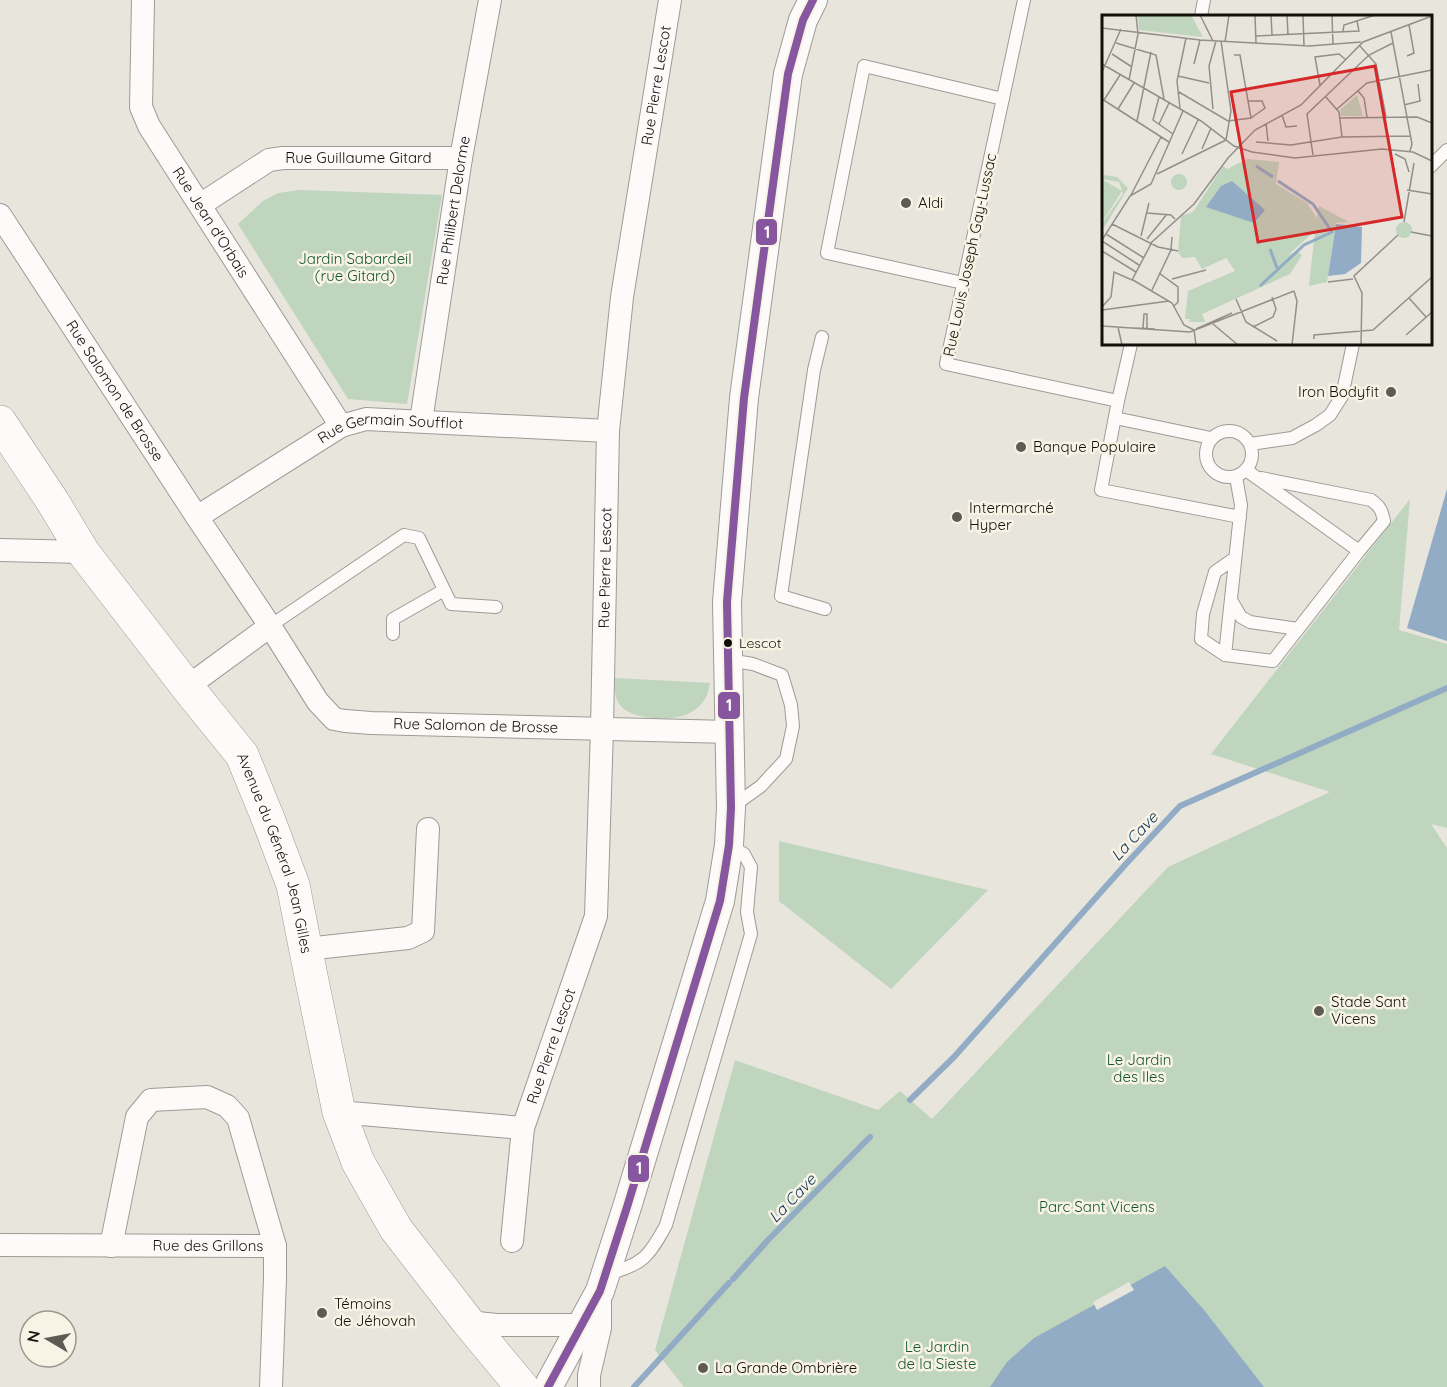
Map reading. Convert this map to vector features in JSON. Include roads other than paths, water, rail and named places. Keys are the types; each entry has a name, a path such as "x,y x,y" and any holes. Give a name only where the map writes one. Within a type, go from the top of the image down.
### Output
{"main road":[{"name":"Avenue du Général Jean Gilles","path":"0,422 83,552 242,755 293,885 339,1112 358,1162 396,1229 522,1387"}],"street":[{"name":"Rue Jean d'Orbais","path":"143,0 141,107 149,126 341,426"},
{"name":"Rue Philibert Delorme","path":"421,421 461,158 490,0"},
{"name":"Rue Pierre Lescot","path":"512,1241 523,1128 596,916 608,431 622,297 670,0"},
{"path":"548,1387 603,1282 720,901 729,845 730,808 727,602 746,386 788,74 803,20 813,0"},
{"name":"Rue Guillaume Gitard","path":"200,205 269,160 283,158 461,158"},
{"name":"Rue Salomon de Brosse","path":"0,215 318,702 334,718 370,723 730,732"},
{"name":"Rue Germain Soufflot","path":"197,517 341,426 366,419 608,431"},
{"path":"0,550 83,552"},
{"path":"187,687 270,626"},
{"path":"306,949 408,938 423,931 429,829"},
{"path":"111,1246 137,1117 151,1100 207,1097 227,1106 238,1118 275,1246"},
{"path":"339,1112 523,1128"},
{"name":"Rue des Grillons","path":"0,1245 275,1246 271,1387"},
{"path":"589,1387 589,1374 600,1328 603,1282"},
{"path":"468,1322 496,1325 581,1325"}],"lane":[{"name":"Rue Louis Joseph Gay-Lussac","path":"1024,0 946,364 1118,401"},
{"path":"1201,15 1204,0"},
{"path":"963,283 827,253 864,66 1003,99"},
{"path":"1432,166 1447,150"},
{"path":"822,337 814,370 781,596 825,609"},
{"path":"1131,345 1101,490 1240,517"},
{"path":"1250,444 1292,438 1330,415 1342,396 1353,345"},
{"path":"1115,418 1211,438"},
{"path":"1225,655 1241,505 1246,475 1252,457 1250,444 1239,433 1224,431 1211,438 1207,445 1206,460 1209,467 1221,476 1228,478 1246,475 1371,500 1382,512 1383,521 1273,661 1225,655 1201,639 1203,614 1215,572 1235,558"},
{"path":"1246,475 1359,551"},
{"path":"270,626 404,535 419,538 451,604 496,607"},
{"path":"393,634 393,619 444,590"},
{"path":"1231,600 1241,617 1250,622 1298,629"},
{"path":"728,660 753,664 782,675 793,726 786,759 761,786 730,808"},
{"path":"603,1282 643,1260 655,1247 666,1226 751,934 747,912 751,867 744,854 729,845"}],"water":[{"path":"1447,489 1447,641 1407,628"},
{"path":"1165,1266 1204,1310 1264,1387 990,1387 1007,1362 1034,1338"}],"waterway":[{"name":"La Cave","path":"910,1100 954,1057 1180,806 1447,688"},
{"name":"La Cave","path":"733,1279 768,1240 870,1137"},
{"name":"La Cave","path":"634,1387 729,1283"}],"place":[{"name":"Aldi","path":"906,203"},
{"name":"Iron Bodyfit","path":"1391,392"},
{"name":"Banque Populaire","path":"1021,447"},
{"name":"Intermarché Hyper","path":"957,517"},
{"name":"Lescot","path":"728,643"},
{"name":"Stade Sant Vicens","path":"1319,1011"},
{"name":"Témoins de Jéhovah","path":"322,1313"},
{"name":"La Grande Ombrière","path":"703,1368"}],"park label":[{"name":"Jardin Sabardeil (rue Gitard)","path":"355,268"},
{"name":"Le Jardin des Iles","path":"1139,1068"},
{"name":"Parc Sant Vicens","path":"1097,1207"},
{"name":"Le Jardin de la Sieste","path":"937,1356"}]}
